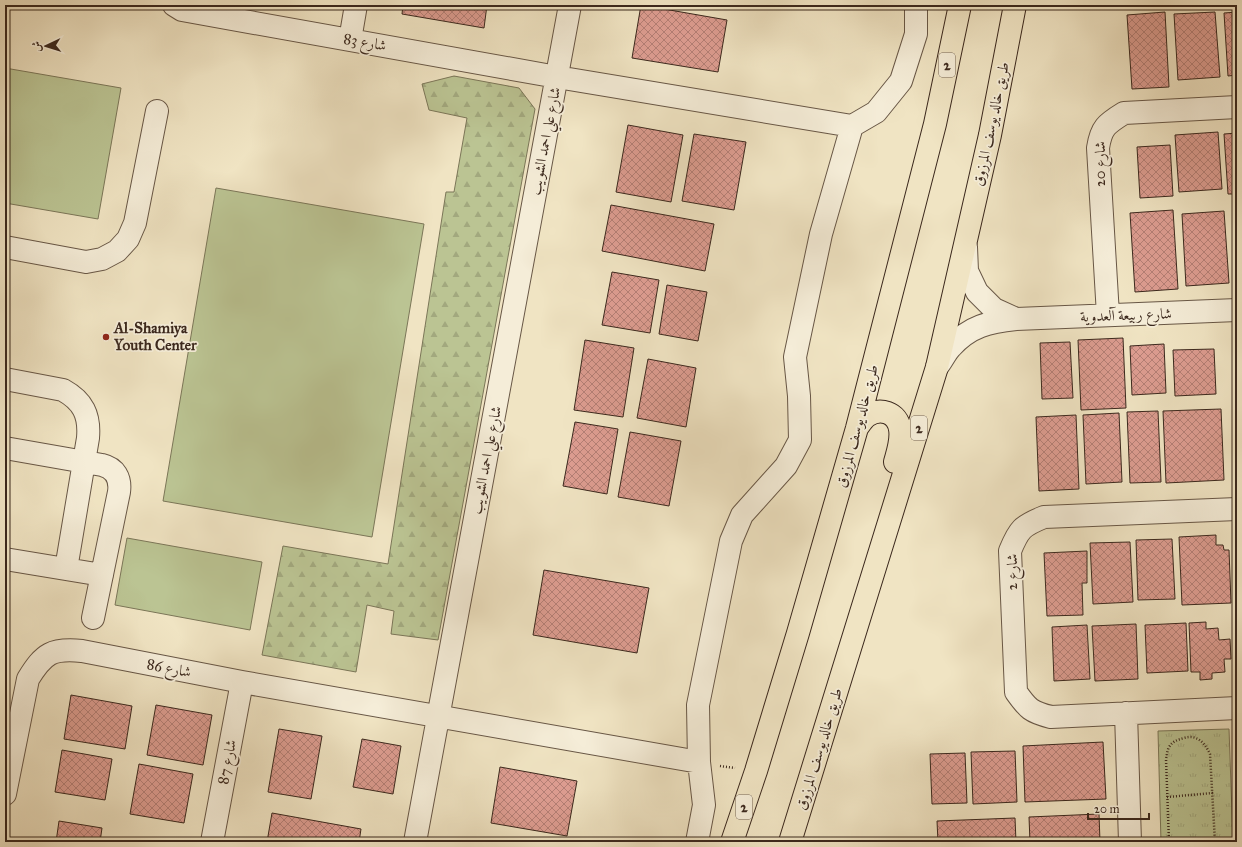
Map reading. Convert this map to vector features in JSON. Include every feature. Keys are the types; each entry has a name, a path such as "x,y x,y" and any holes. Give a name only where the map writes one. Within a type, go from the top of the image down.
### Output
{"main road":[{"name":"طريق خالد يوسف المرزوق","path":"732,842 756,771 800,626 857,428 935,124 960,5"},
{"name":"طريق خالد يوسف المرزوق","path":"790,842 937,367 966,247 990,135 1015,5"},
{"path":"838,688 856,592 901,438 898,423 893,415 884,412 875,412 866,417 857,428"}],"street":[{"name":"شارع 83","path":"174,5 182,10 557,77"},
{"path":"350,40 356,5"},
{"name":"شارع علي احمد الشويب","path":"415,842 570,5"},
{"path":"697,842 704,805 699,762 698,706 731,541 742,515 786,466 800,440 799,396 795,357 821,234 852,126 876,112 900,81 916,34 916,5"},
{"name":"شارع علي احمد الشويب","path":"557,77 852,126"},
{"name":"شارع 20","path":"1108,316 1098,148 1100,134 1111,121 1124,113 1237,107"},
{"path":"5,247 86,262 102,259 117,251 128,239 135,223 157,111"},
{"name":"شارع ربيعة آلعدوية","path":"966,247 967,271 977,292 994,309 1016,319"},
{"name":"شارع ربيعة آلعدوية","path":"937,367 951,347 970,331 992,322 1016,319 1237,310"},
{"path":"5,379 63,390 79,401 86,414 89,428 66,569"},
{"path":"5,449 107,466 113,469 119,480 119,492 93,618"},
{"name":"شارع 2","path":"1237,509 1044,517 1028,524 1016,535 1010,551 1016,692 1026,706 1037,714 1051,717 1237,708"},
{"path":"5,560 102,575"},
{"name":"شارع 86","path":"5,794 28,679 36,665 48,654 64,649 82,651 242,682 438,717 699,762"},
{"name":"شارع 87","path":"212,842 242,682"},
{"path":"1126,714 1130,842"}],"path":[{"path":"1169,842 1166,759 1168,749 1176,740 1190,736 1201,740 1207,746 1210,754 1215,842"},
{"path":"699,762 756,771"},
{"path":"1167,797 1212,794"}],"green space":[{"path":"5,68 121,88 98,219 5,203"},
{"path":"454,76 519,88 535,109 438,640 391,634 394,611 367,605 356,672 262,655 283,546 388,564 446,192 454,192 467,118 429,110 422,84"},
{"path":"216,188 424,224 372,537 163,501"},
{"path":"127,538 262,562 250,630 115,605"},
{"path":"1229,729 1233,842 1161,842 1158,731"}],"building":[{"path":"403,5 487,5 484,28 402,14"},
{"path":"641,5 727,20 718,72 632,58"},
{"path":"1165,12 1169,87 1132,89 1127,15"},
{"path":"1215,12 1220,77 1178,80 1174,14"},
{"path":"1237,12 1237,75 1228,76 1224,13"},
{"path":"628,125 683,135 671,202 616,192"},
{"path":"1218,132 1222,189 1179,192 1175,135"},
{"path":"1237,133 1237,194 1228,194 1224,134"},
{"path":"694,134 746,142 734,210 682,201"},
{"path":"1170,145 1173,196 1140,198 1137,147"},
{"path":"611,205 714,224 705,271 602,251"},
{"path":"1173,210 1178,289 1135,292 1130,213"},
{"path":"1224,211 1229,283 1186,286 1182,214"},
{"path":"1233,211 1237,211 1237,271"},
{"path":"612,272 659,280 650,333 602,325"},
{"path":"667,285 707,292 698,341 659,334"},
{"path":"1123,338 1126,408 1081,410 1078,340"},
{"path":"585,340 634,348 623,417 574,410"},
{"path":"1070,342 1073,398 1042,399 1040,343"},
{"path":"1164,344 1166,393 1132,395 1130,346"},
{"path":"1214,349 1216,394 1175,396 1173,350"},
{"path":"648,359 696,368 686,427 637,418"},
{"path":"1221,409 1224,480 1166,483 1163,411"},
{"path":"1158,411 1161,482 1130,483 1127,412"},
{"path":"1119,413 1122,482 1086,484 1083,415"},
{"path":"1076,415 1079,489 1039,491 1036,417"},
{"path":"575,422 618,429 607,494 563,486"},
{"path":"630,432 681,441 669,506 618,497"},
{"path":"1216,535 1216,545 1223,545 1224,550 1229,550 1231,603 1182,605 1179,537"},
{"path":"1172,539 1175,599 1138,600 1136,540"},
{"path":"1130,542 1133,602 1093,604 1090,543"},
{"path":"1087,551 1087,583 1082,583 1083,615 1047,616 1044,553"},
{"path":"544,570 649,588 637,653 533,635"},
{"path":"1206,622 1206,629 1218,628 1219,640 1230,639 1231,659 1224,659 1225,672 1212,673 1212,679 1200,680 1200,672 1191,672 1189,623"},
{"path":"1186,623 1188,671 1147,673 1145,625"},
{"path":"1136,624 1138,679 1095,681 1092,626"},
{"path":"1087,625 1090,679 1054,681 1052,627"},
{"path":"71,695 132,706 125,749 64,739"},
{"path":"156,705 212,715 203,765 147,755"},
{"path":"279,729 322,736 311,799 268,792"},
{"path":"362,739 401,746 393,794 353,787"},
{"path":"1103,742 1106,799 1025,802 1023,746"},
{"path":"62,750 112,759 105,800 55,792"},
{"path":"1015,751 1017,802 973,804 971,752"},
{"path":"965,753 967,803 932,804 930,754"},
{"path":"139,764 193,774 184,823 130,814"},
{"path":"500,767 577,781 567,836 491,823"},
{"path":"272,813 361,829 359,842 267,842"},
{"path":"1099,814 1100,842 1030,842 1029,817"},
{"path":"1015,818 1016,842 938,842 937,821"},
{"path":"59,821 102,828 100,842 56,842"},
{"path":"487,838 512,842 486,842"}],"place":[{"name":"Al-Shamiya Youth Center","path":"106,337"}]}
